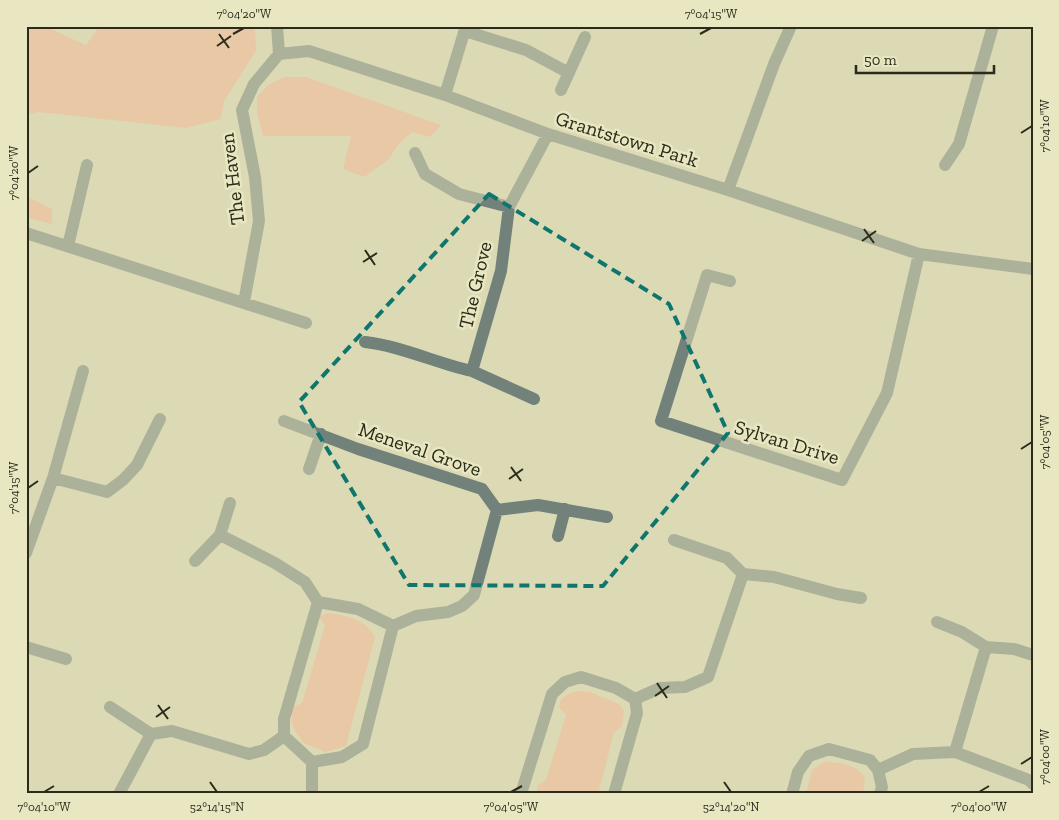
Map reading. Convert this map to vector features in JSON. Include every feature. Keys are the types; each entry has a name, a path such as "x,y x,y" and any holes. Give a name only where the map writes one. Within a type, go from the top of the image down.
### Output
{"street":[{"path":"277,26 279,54"},
{"path":"728,190 774,64 791,26"},
{"path":"945,166 959,144 993,26"},
{"path":"445,95 466,29 526,50 569,73"},
{"path":"562,90 585,37"},
{"name":"Grantstown Park","path":"279,54 309,52 445,95 548,134 728,190 919,254 1033,269"},
{"name":"The Haven","path":"244,302 259,221 255,177 242,110 254,84 279,54"},
{"name":"The Grove","path":"472,371 501,271 508,207 548,134"},
{"path":"416,153 425,174 459,194 508,207"},
{"path":"68,246 87,165"},
{"path":"26,233 306,323"},
{"name":"Sylvan Drive","path":"730,281 707,275 661,421 842,480 887,393 919,254"},
{"path":"365,342 387,344 447,366 472,371 534,399"},
{"path":"26,553 53,478 83,371"},
{"path":"53,478 107,492 123,480 136,465 160,419"},
{"name":"Meneval Grove","path":"284,421 358,449 482,489 497,510"},
{"path":"309,469 321,434"},
{"path":"195,561 220,536 230,503"},
{"path":"318,602 358,609 393,626 416,616 448,612 462,606 474,594 497,510 538,505 607,517"},
{"path":"558,536 566,509"},
{"path":"220,536 276,563 306,582 318,602 284,719 284,736 312,762 312,794"},
{"path":"674,540 727,558 743,574 774,577 837,594 861,598"},
{"path":"636,699 660,688 686,687 708,677 743,574"},
{"path":"937,622 962,632 986,647 1014,649 1033,655"},
{"path":"312,762 342,757 364,744 393,626"},
{"path":"26,647 66,659"},
{"path":"955,752 986,647"},
{"path":"521,794 552,694 564,682 581,677 616,688 636,699"},
{"path":"614,794 637,713 636,699"},
{"path":"110,707 152,734 172,731 249,754 264,750 284,736"},
{"path":"119,794 152,734"},
{"path":"792,794 798,772 809,756 829,748 870,760 878,770 882,787 880,794"},
{"path":"878,770 912,754 955,752 1029,780 1033,784"}],"highlighted area":[{"path":"489,194 669,304 728,433 603,586 409,585 299,402"}],"shaded area":[{"path":"26,26 44,26 86,45 100,26 180,26 193,29 255,29 256,51 224,101 221,119 186,128 39,112 26,115"},
{"path":"284,77 306,77 441,125 430,137 412,132 399,144 388,160 364,177 343,169 351,136 263,136 257,113 257,97 268,85"},
{"path":"26,196 52,209 52,224 26,217"},
{"path":"328,613 361,622 367,626 375,637 346,746 325,752 304,743 295,732 292,722 292,708 302,703 325,626 319,616"},
{"path":"579,691 590,692 619,704 624,711 622,726 614,733 598,794 536,794 538,785 546,780 566,715 559,707 561,699 570,693"},
{"path":"824,762 847,765 857,769 865,777 863,794 806,794 812,770"}]}
